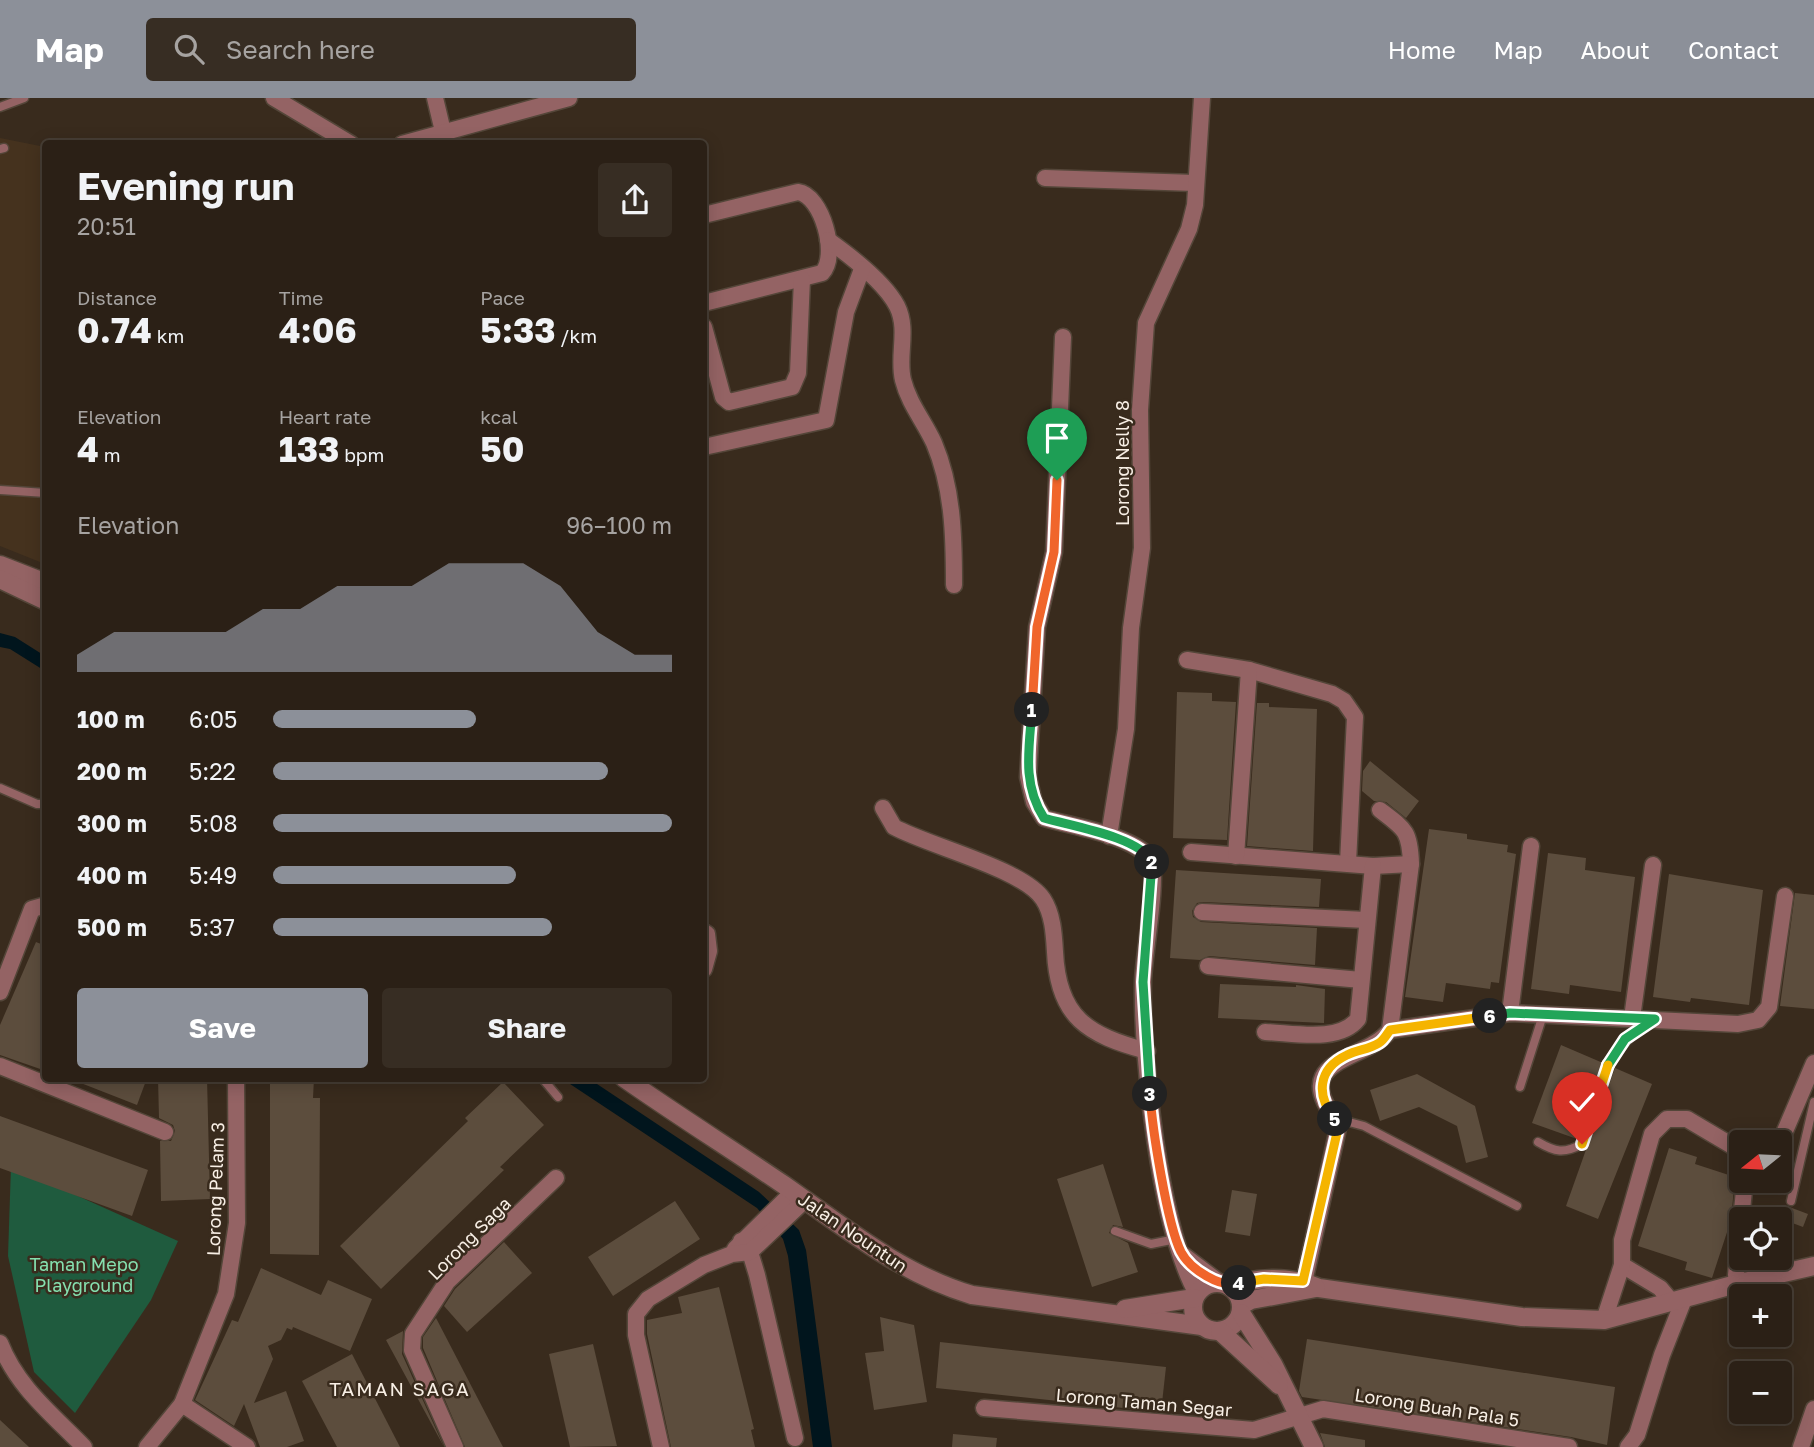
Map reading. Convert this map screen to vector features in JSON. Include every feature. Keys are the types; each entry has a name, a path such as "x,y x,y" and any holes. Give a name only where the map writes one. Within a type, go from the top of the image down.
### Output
{"street":[{"path":"274,98 344,140"},
{"path":"435,98 444,138 569,98"},
{"name":"Lorong Nelly 8","path":"1109,836 1126,729 1131,628 1142,548 1140,410 1146,323 1189,229 1195,205 1202,98"},
{"path":"1045,178 1195,183"},
{"path":"707,214 799,192 807,193 813,199 828,240 827,267 822,272 707,302"},
{"path":"828,240 862,268 897,305 903,321 902,378 912,406 933,441 955,526 954,585"},
{"path":"707,446 826,420 846,313 862,268"},
{"path":"707,338 723,397 729,402 792,387 798,373 802,279"},
{"path":"1063,337 1054,552 1037,627 1027,777 1034,802 1044,818 1109,836 1145,851 1153,865 1143,982 1150,1101 1177,1238 1186,1273 1196,1296 1194,1314 1202,1326"},
{"path":"4,571 42,582"},
{"path":"4,571 37,592"},
{"path":"1187,660 1249,670 1332,694 1343,701 1355,717 1348,863"},
{"path":"1236,856 1249,670"},
{"path":"883,808 894,827 1013,877 1043,899 1053,929 1061,993 1070,1009 1083,1024 1101,1037 1147,1051"},
{"path":"1308,1287 1339,1124 1324,1106 1324,1077 1345,1055 1381,1043 1390,1030 1411,864 1410,839 1405,830 1380,810"},
{"path":"1510,1013 1531,846"},
{"path":"1191,852 1373,866 1411,864"},
{"path":"1632,1018 1653,865"},
{"path":"1265,1032 1338,1033 1351,1028 1358,1019 1373,866"},
{"path":"1390,1030 1510,1013 1738,1024 1758,1020 1769,1007 1785,896"},
{"path":"0,992 32,909 42,906"},
{"path":"1202,912 1366,920"},
{"path":"1208,966 1361,980"},
{"path":"1785,1130 1814,1063"},
{"path":"0,1066 165,1132"},
{"name":"Lorong Pelam 3","path":"147,1447 182,1404 226,1294 235,1249 236,1082"},
{"name":"Jalan Nountun","path":"630,1082 909,1270 940,1285 972,1295 1111,1312 1220,1331"},
{"path":"1604,1320 1622,1265 1622,1240 1652,1134 1667,1119 1687,1119 1729,1144"},
{"name":"Lorong Saga","path":"455,1447 412,1350 413,1334 447,1282 556,1178"},
{"path":"661,1447 636,1335 636,1314 648,1299 704,1265 741,1249 799,1196"},
{"path":"741,1249 783,1380 795,1438"},
{"path":"1182,1254 1225,1284 1258,1337 1314,1447"},
{"path":"1622,1265 1678,1300"},
{"path":"1287,1392 1220,1331 1233,1325 1241,1309 1251,1300 1308,1287 1522,1317 1604,1320 1814,1266"},
{"path":"1736,1270 1740,1283"},
{"name":"Jalan Nountun","path":"1111,1312 1196,1296 1207,1285 1264,1279 1308,1287"},
{"path":"1628,1447 1637,1435 1678,1300"},
{"path":"0,1343 17,1377 34,1399 84,1447"},
{"path":"182,1404 247,1447"},
{"name":"Lorong Taman Segar","path":"984,1408 1254,1430 1299,1416"},
{"name":"Lorong Buah Pala 5","path":"1299,1416 1323,1409 1569,1447"},
{"path":"1801,1447 1814,1409"}],"lane":[{"path":"0,107 24,98"},
{"path":"0,490 42,493"},
{"path":"4,571 31,569 42,573"},
{"path":"0,788 42,804"},
{"path":"1520,1087 1542,1015"},
{"path":"1538,1142 1552,1150 1567,1152 1582,1144 1610,1059 1625,1039 1655,1019"},
{"path":"545,1082 558,1097"},
{"path":"1791,1202 1814,1102"},
{"path":"1339,1124 1349,1122 1364,1126 1517,1206"},
{"path":"1115,1231 1151,1244 1177,1238"}],"shaded area":[{"path":"0,138 42,146 42,563 0,546"}],"green space":[{"name":"Taman Mepo Playground","path":"11,1166 178,1241 151,1300 75,1413 34,1372 8,1256"}],"water":[{"path":"0,633 15,637 42,654 42,669 10,649 0,647"},
{"path":"567,1082 594,1082 759,1192 799,1230 806,1250 832,1447 813,1447 788,1256 783,1239 757,1208"}],"building":[{"path":"1177,692 1212,693 1212,701 1236,702 1227,840 1173,838"},
{"path":"1257,703 1269,703 1269,707 1317,709 1313,851 1247,846"},
{"path":"1370,761 1419,801 1406,818 1386,802 1374,801 1362,791 1363,771"},
{"path":"1429,829 1467,834 1467,839 1508,845 1507,852 1516,854 1499,983 1491,982 1490,989 1446,983 1443,1002 1405,997"},
{"path":"1548,853 1586,858 1585,870 1635,877 1621,992 1570,985 1569,994 1531,989"},
{"path":"1176,870 1321,879 1319,907 1203,902 1197,903 1192,911 1193,917 1201,922 1317,928 1315,965 1209,956 1200,960 1170,958"},
{"path":"1669,874 1763,890 1749,1005 1691,998 1690,1002 1653,997"},
{"path":"1795,893 1814,895 1814,1009 1780,1006"},
{"path":"36,942 42,944 42,1070 0,1055 0,1025"},
{"path":"1220,984 1296,985 1325,989 1324,1023 1218,1018"},
{"path":"1561,1045 1603,1063 1577,1139 1532,1123"},
{"path":"1615,1068 1652,1084 1598,1219 1566,1206"},
{"path":"1417,1074 1475,1106 1488,1157 1466,1163 1457,1126 1419,1107 1380,1121 1370,1090"},
{"path":"78,1082 146,1082 137,1105"},
{"path":"158,1082 207,1082 210,1199 161,1201 160,1141 171,1141 175,1131 173,1125 159,1118"},
{"path":"270,1082 314,1082 313,1098 320,1098 319,1255 270,1254"},
{"path":"503,1082 544,1125 500,1167 504,1170 381,1289 340,1246 468,1121 465,1118"},
{"path":"0,1116 148,1170 132,1216 0,1168"},
{"path":"1669,1148 1697,1157 1695,1164 1729,1175 1729,1194 1733,1194 1732,1207 1729,1207 1729,1226 1712,1278 1685,1270 1687,1262 1638,1246"},
{"path":"1103,1164 1123,1227 1113,1225 1109,1233 1128,1243 1138,1272 1092,1287 1057,1179"},
{"path":"1232,1190 1257,1194 1250,1236 1225,1232"},
{"path":"675,1201 700,1239 613,1296 588,1257"},
{"path":"1792,1208 1808,1214 1803,1227 1792,1223"},
{"path":"504,1242 532,1273 467,1332 444,1306 455,1289"},
{"path":"261,1268 321,1295 328,1280 372,1299 350,1351 293,1327 292,1330 287,1328 281,1340 268,1346 273,1359 254,1403 286,1391 304,1441 287,1447 260,1447 244,1404 234,1426 195,1400 232,1320 238,1322"},
{"path":"719,1287 754,1429 751,1430 755,1447 671,1447 647,1334 647,1320 682,1313 678,1297"},
{"path":"880,1317 914,1325 927,1402 874,1410 865,1353 884,1351"},
{"path":"436,1318 503,1447 465,1447 423,1348 423,1337"},
{"path":"403,1331 402,1354 444,1447 386,1340"},
{"path":"1307,1339 1615,1387 1607,1445 1571,1437 1302,1397 1299,1391"},
{"path":"940,1342 1166,1367 1161,1412 936,1388"},
{"path":"593,1344 617,1446 570,1447 549,1354"},
{"path":"352,1354 400,1447 337,1447 302,1381"},
{"path":"0,1420 29,1447 0,1447"},
{"path":"1320,1433 1365,1440 1365,1447 1325,1447"},
{"path":"953,1434 997,1438 996,1447 952,1447"}],"district":[{"name":"TAMAN SAGA","path":"400,1388"}],"route":[{"path":"1057,480 1054,552 1037,627 1027,777 1034,802 1044,818 1125,842 1145,851 1153,865 1143,982 1150,1101 1173,1228 1182,1254 1205,1273 1229,1286 1264,1279 1303,1281 1339,1124 1324,1106 1324,1077 1345,1055 1381,1043 1390,1030 1414,1029 1510,1013 1655,1019 1625,1039 1610,1059 1582,1144"}]}
